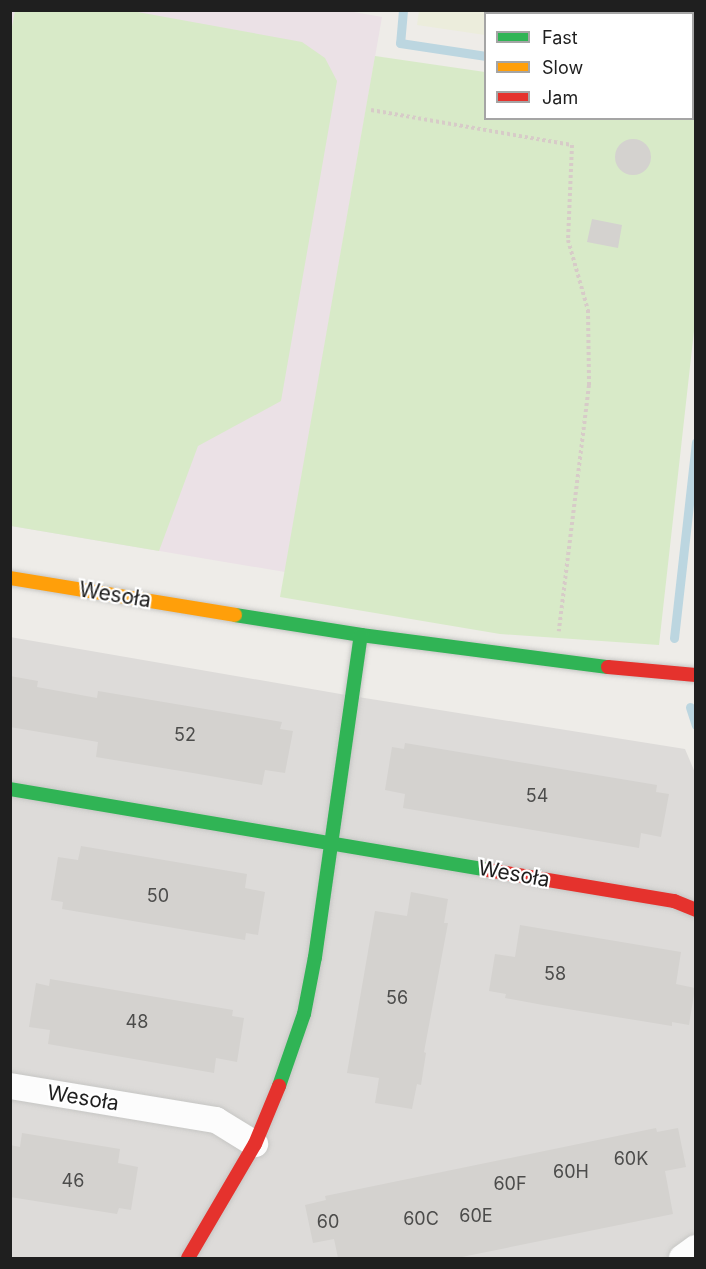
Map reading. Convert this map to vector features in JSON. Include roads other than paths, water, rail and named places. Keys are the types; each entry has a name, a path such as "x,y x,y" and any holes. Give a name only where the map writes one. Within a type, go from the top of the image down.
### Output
{"street":[{"name":"Wesoła","path":"10,578 361,635 556,662 696,675"},
{"path":"199,1254 255,1144 286,1069 304,1014 315,957 361,635"},
{"name":"Wesoła","path":"10,789 674,901 696,910"},
{"name":"Wesoła","path":"10,1086 216,1120 255,1144"},
{"path":"682,1258 696,1248"}],"waterway":[{"path":"403,10 400,43 484,56"},
{"path":"674,638 696,442"},
{"path":"690,707 696,725"}]}
